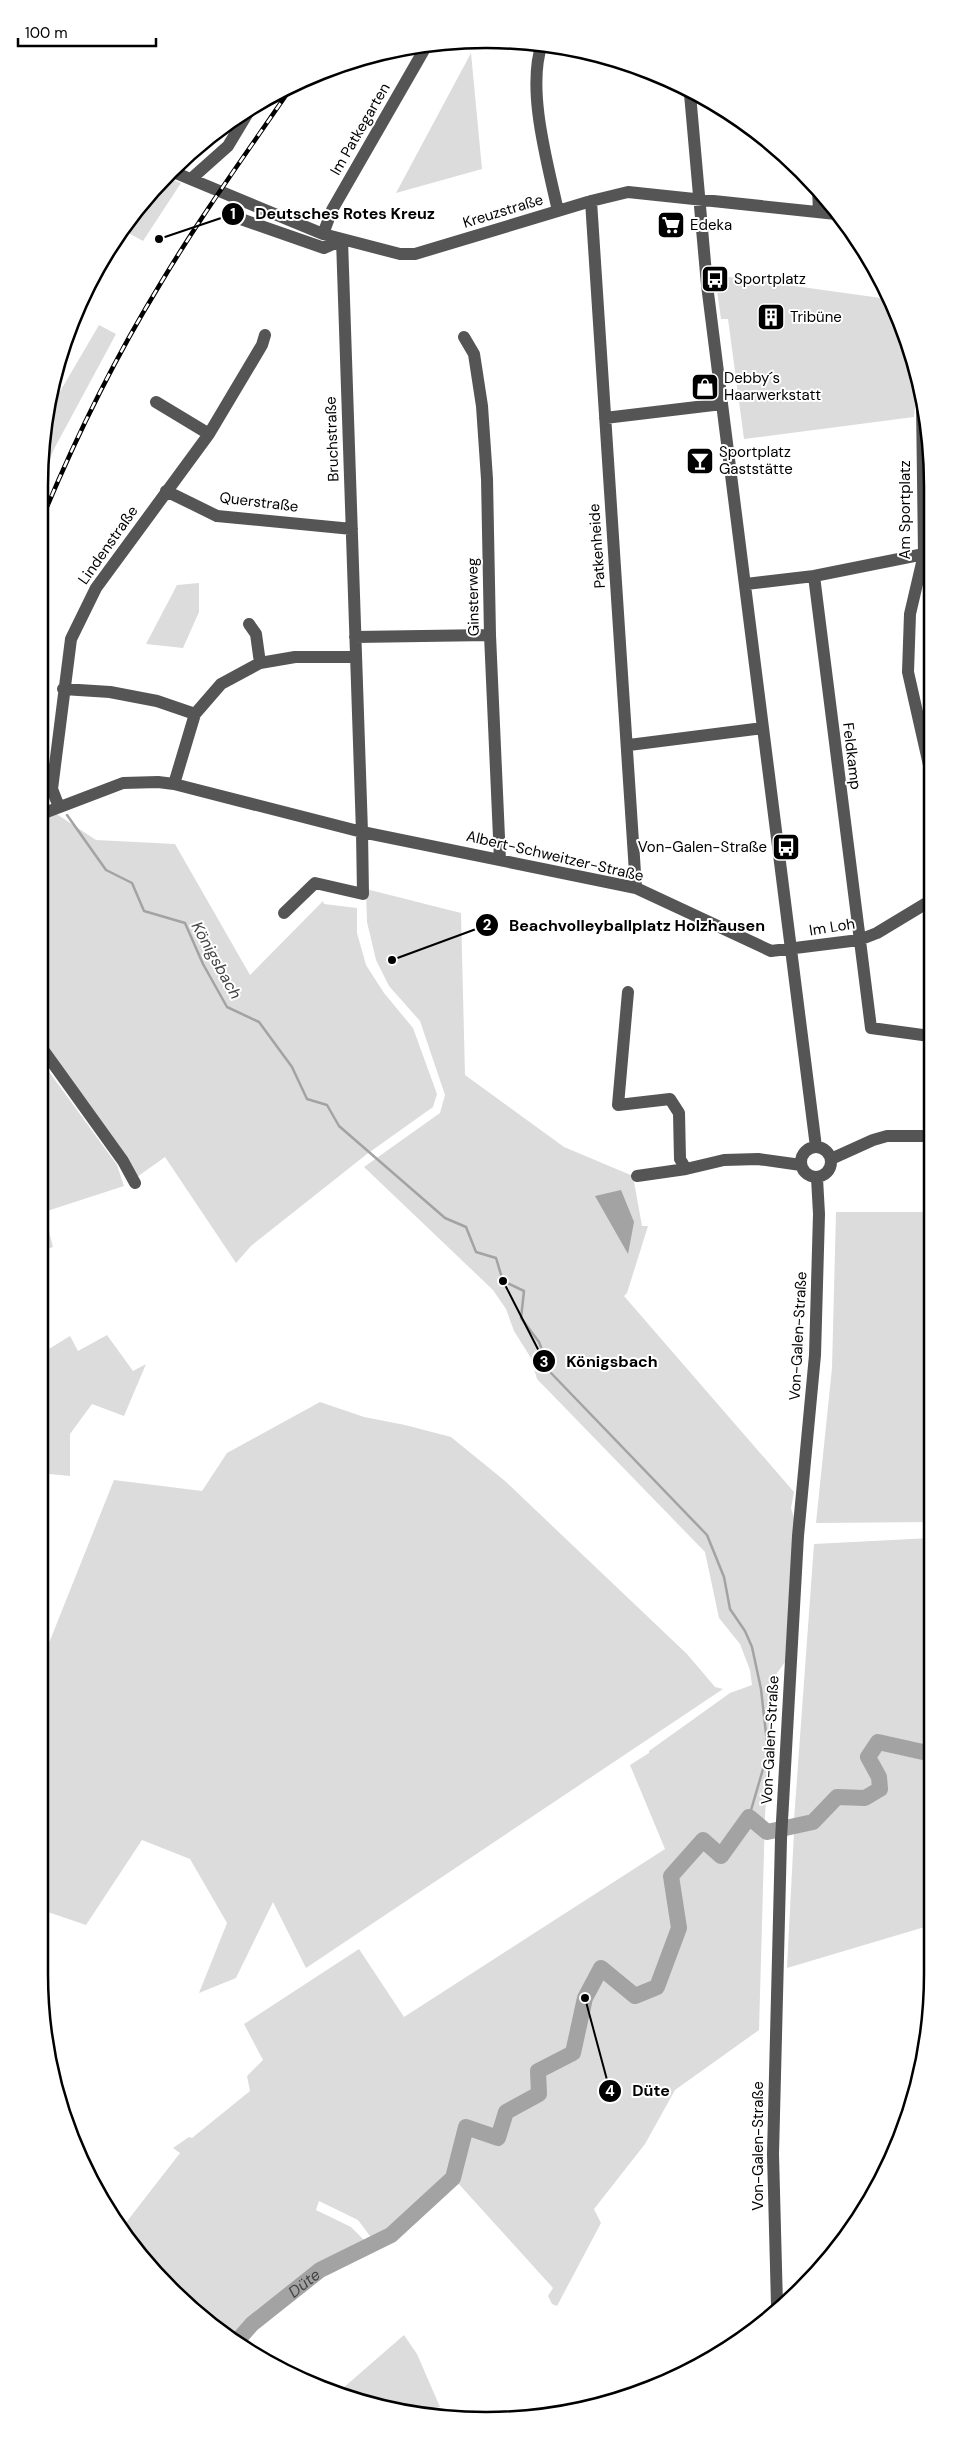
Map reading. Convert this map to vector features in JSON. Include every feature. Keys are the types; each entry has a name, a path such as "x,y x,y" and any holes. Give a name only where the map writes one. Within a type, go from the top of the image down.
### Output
{"street":[{"path":"541,51 538,68 540,129 558,211"},
{"name":"Im Patkegarten","path":"323,234 332,210 422,52"},
{"path":"690,99 698,199 722,404 816,1147"},
{"path":"191,179 228,146 244,120"},
{"name":"Kreuzstraße","path":"178,174 323,234 400,254 415,254 591,200 628,192 828,213"},
{"name":"Patkenheide","path":"591,200 629,745 636,888"},
{"path":"819,201 819,212"},
{"path":"238,218 324,248 342,240"},
{"name":"Bruchstraße","path":"342,240 362,832"},
{"name":"Lindenstraße","path":"59,808 52,789 63,689 71,638 96,588 209,434 262,345 265,334"},
{"name":"Ginsterweg","path":"464,337 474,354 482,406 487,479 490,636 500,860"},
{"path":"156,402 209,434"},
{"path":"605,418 722,404"},
{"name":"Querstraße","path":"166,491 217,516 352,530"},
{"path":"746,584 814,576 924,554"},
{"name":"Am Sportplatz","path":"924,562 910,614 908,672 924,743"},
{"name":"Feldkamp","path":"814,576 871,1028 924,1035"},
{"path":"249,624 256,634 260,663"},
{"path":"355,637 490,636"},
{"path":"174,784 195,714 221,684 260,663 295,657 356,657"},
{"path":"63,689 110,692 158,701 195,714"},
{"path":"629,745 763,728"},
{"name":"Albert-Schweitzer-Straße","path":"48,812 123,783 158,782 174,784 362,832 636,888 771,951 790,950"},
{"path":"284,913 315,883 363,894 362,832"},
{"name":"Im Loh","path":"790,950 859,940 877,932 924,905"},
{"path":"628,992 618,1105 670,1100 679,1113 680,1159 686,1168"},
{"path":"48,1057 123,1161 135,1183"},
{"path":"831,1159 873,1140 887,1136 924,1136"},
{"path":"816,1147 828,1153 831,1159 830,1167 826,1174 817,1178 804,1172 801,1165 802,1156 808,1149 816,1147"},
{"path":"637,1176 724,1160 758,1159 801,1165"},
{"name":"Von-Galen-Straße","path":"777,2301 773,2154 781,1839 798,1536 815,1355 819,1214 817,1178"}],"shaded area":[{"path":"471,53 482,169 396,193"},
{"path":"173,180 181,183 143,241 128,233"},
{"path":"715,275 881,298 909,372 915,402 914,417 744,439 728,319 721,319"},
{"path":"99,325 116,334 48,463 51,428 57,397"},
{"path":"199,583 199,612 183,648 146,644 177,585"},
{"path":"55,813 96,840 175,844 250,975 323,901 324,904 357,908 357,933 366,965 384,993 413,1028 437,1094 433,1107 367,1154 251,1246 236,1263 165,1157 137,1177 126,1157 48,1046 48,817"},
{"path":"366,889 461,913 465,1075 564,1147 633,1176 642,1226 648,1226 627,1293 624,1296 794,1492 791,1508 795,1521 785,1662 775,1676 765,1816 759,2030 675,2090 645,2144 594,2209 601,2223 557,2306 552,2304 548,2296 553,2288 457,2182 388,2242 387,2234 373,2240 358,2220 319,2201 316,2210 351,2227 368,2244 318,2268 249,2323 237,2335 197,2304 176,2284 156,2263 125,2224 180,2153 173,2148 189,2137 192,2138 250,2091 247,2076 263,2060 244,2024 359,1949 404,2017 665,1849 630,1765 730,1693 752,1685 750,1670 740,1644 719,1618 705,1552 537,1379 531,1358 514,1331 506,1309 493,1290 364,1167 440,1113 445,1095 420,1021 389,986 376,960 367,922"},
{"path":"48,1070 117,1165 124,1186 48,1211"},
{"path":"621,1190 634,1222 628,1254 595,1196"},
{"path":"836,1212 924,1212 924,1522 816,1523 832,1368"},
{"path":"48,1228 53,1247 48,1249"},
{"path":"107,1335 133,1371 146,1364 124,1416 92,1404 70,1434 70,1476 48,1474 48,1349 70,1336 78,1351"},
{"path":"320,1402 364,1417 451,1437 505,1481 687,1654 715,1687 723,1689 306,1968 273,1902 236,1978 199,1993 227,1923 190,1859 142,1840 86,1925 48,1912 48,1645 114,1480 202,1491 227,1453"},
{"path":"924,1538 924,1746 878,1735 862,1756 875,1779 876,1787 864,1794 834,1793 810,1819 794,1820 814,1544"},
{"path":"880,1748 924,1757 924,1927 787,1968 794,1832 815,1828 839,1802 867,1804 886,1792 886,1775 875,1757"},
{"path":"404,2335 417,2354 440,2407 427,2409 400,2404 372,2398 343,2388"}],"waterway":[{"name":"Königsbach","path":"67,815 106,870 132,883 144,911 185,923 203,964 227,1007 259,1022 292,1067 307,1099 327,1105 339,1126 445,1218 466,1227 476,1252 496,1258 503,1281 524,1291 521,1318 539,1342 551,1373 707,1535 724,1577 730,1609 745,1631 752,1647 761,1689 768,1752 749,1817"},
{"name":"Düte","path":"240,2338 252,2324 320,2270 391,2235 453,2178 466,2127 498,2138 506,2112 539,2094 538,2071 573,2053 585,1998 601,1968 635,1996 657,1987 679,1928 671,1876 703,1840 721,1856 749,1817 767,1832 813,1822 837,1797 865,1798 880,1789 879,1777 868,1757 878,1742 924,1752"}],"railway":[{"path":"48,505 65,464 125,344 191,235 285,97"}],"place":[{"name":"Edeka","path":"671,225"},
{"name":"Deutsches Rotes Kreuz","path":"159,239"},
{"name":"Sportplatz","path":"715,279"},
{"name":"Tribüne","path":"771,317"},
{"name":"Debby´s Haarwerkstatt","path":"705,387"},
{"name":"Sportplatz Gaststätte","path":"700,461"},
{"name":"Von-Galen-Straße","path":"786,847"},
{"name":"Beachvolleyballplatz Holzhausen","path":"392,960"},
{"name":"Königsbach","path":"503,1281"},
{"name":"Düte","path":"585,1998"}]}
